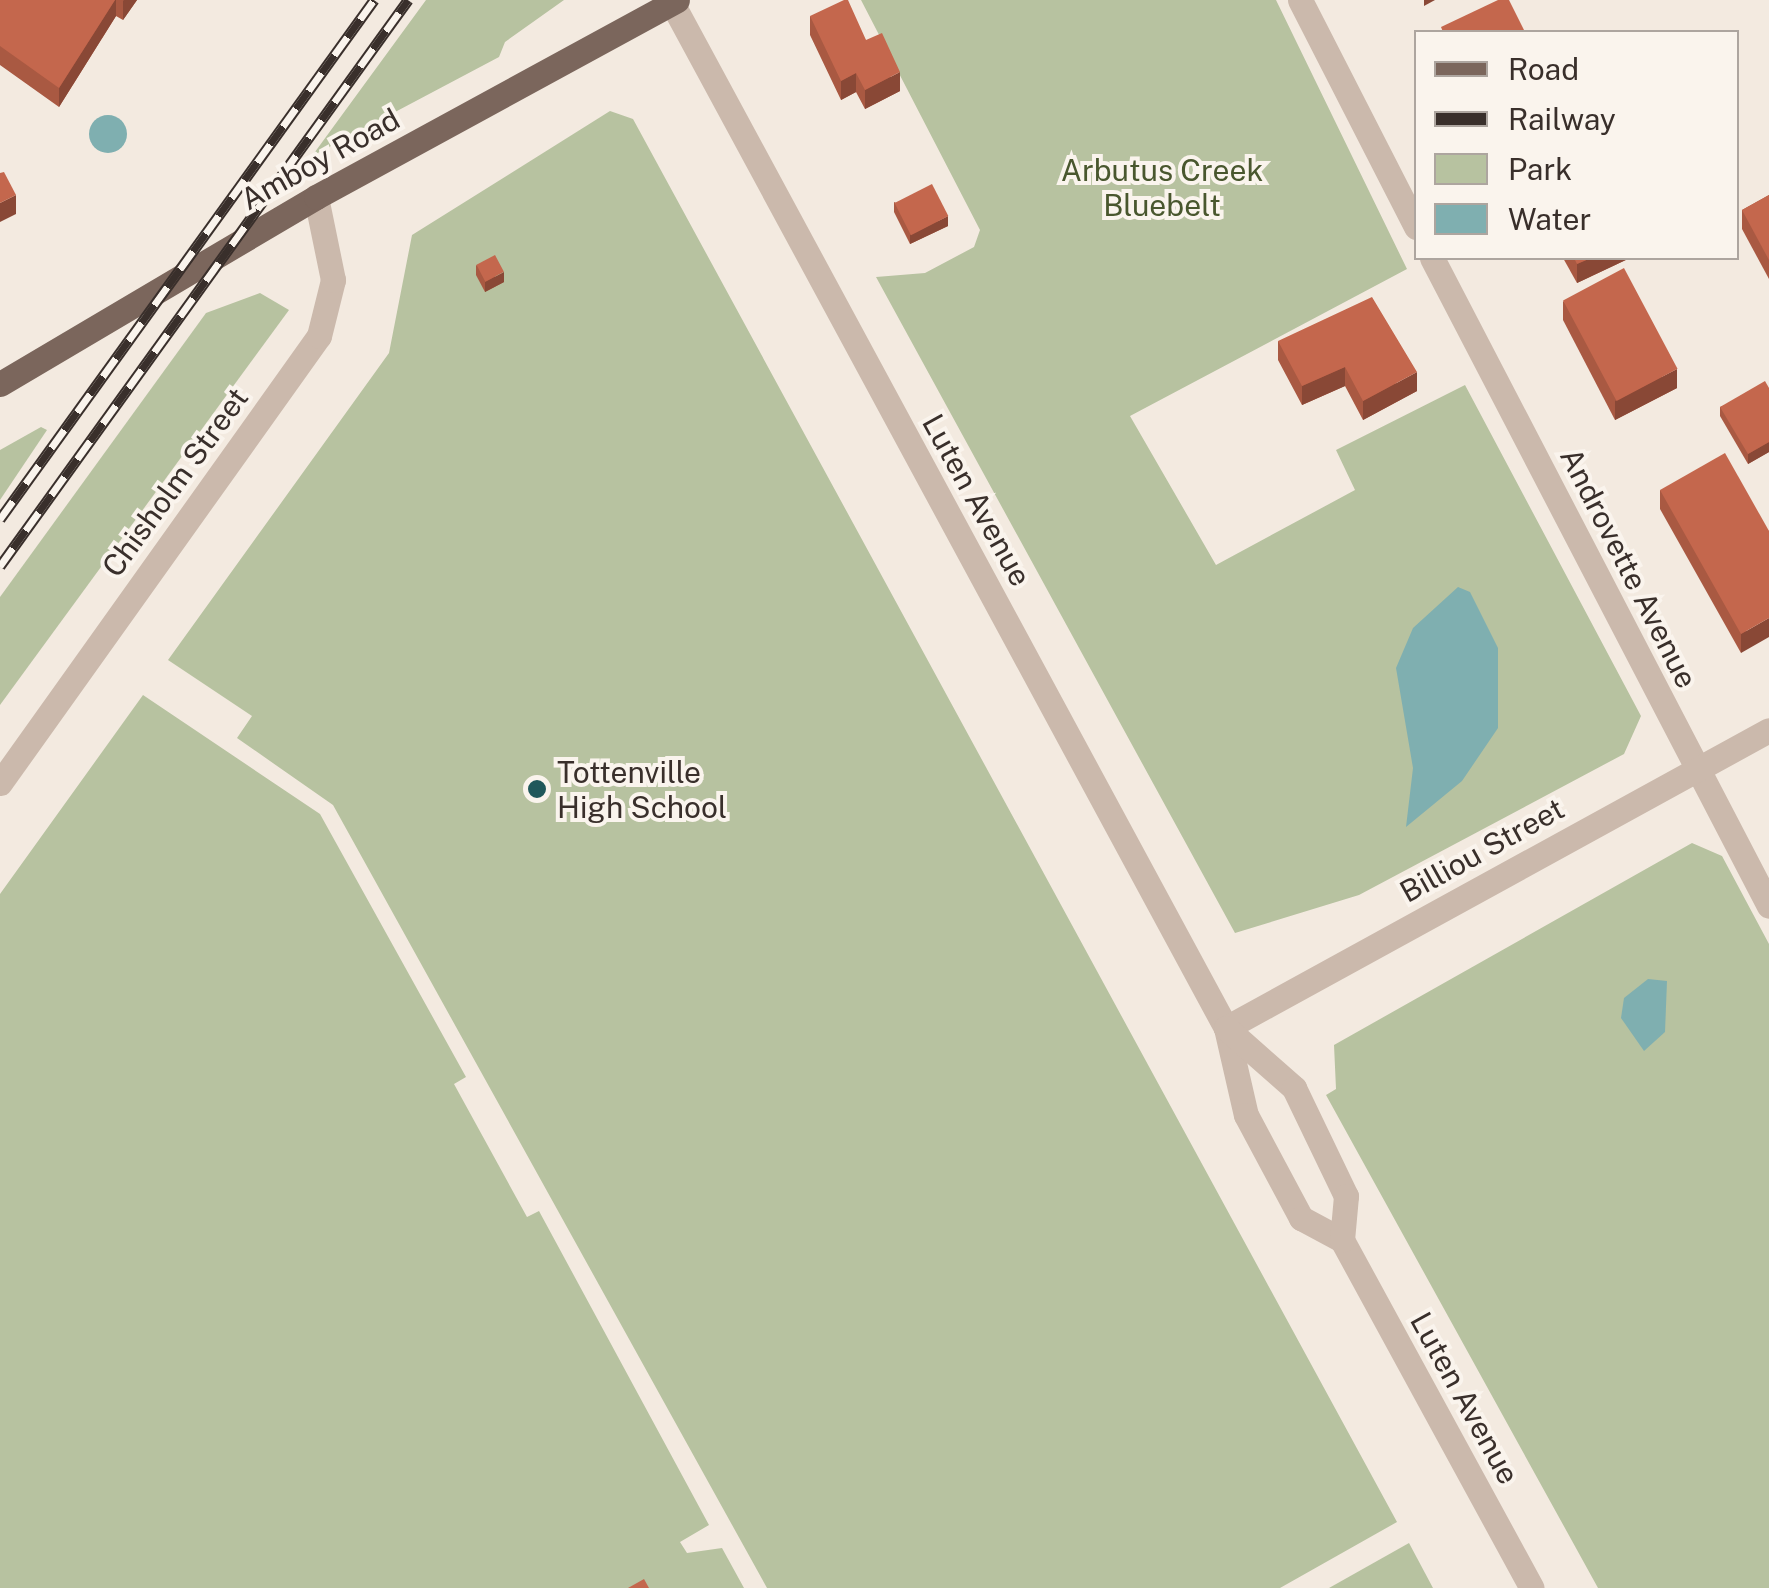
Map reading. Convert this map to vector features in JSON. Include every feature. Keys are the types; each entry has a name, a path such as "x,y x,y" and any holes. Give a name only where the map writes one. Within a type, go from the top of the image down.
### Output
{"main road":[{"name":"Amboy Road","path":"0,384 316,197 674,2"}],"street":[{"path":"1300,0 1414,223"},
{"name":"Luten Avenue","path":"674,2 1226,1028 1246,1114 1301,1218 1342,1240 1532,1588"},
{"name":"Chisholm Street","path":"0,783 319,336 332,280 316,197"},
{"name":"Androvette Avenue","path":"1433,260 1769,906"},
{"name":"Billiou Street","path":"1226,1028 1769,730"},
{"name":"Luten Avenue","path":"1226,1028 1294,1088 1346,1196 1342,1240"}],"green space":[{"path":"426,0 564,0 505,42 499,57 312,156"},
{"name":"Arbutus Creek Bluebelt","path":"861,0 1276,0 1407,269 1130,416 1216,565 1355,490 1336,450 1465,385 1641,716 1624,754 1359,895 1235,933 876,277 925,273 974,247 980,230"},
{"name":"Tottenville High School","path":"610,111 633,119 1397,1522 1280,1588 767,1588 333,805 237,738 252,716 168,660 389,353 412,235"},
{"path":"260,293 289,310 0,705 0,597 206,313"},
{"path":"41,427 47,430 0,500 0,450"},
{"path":"143,695 320,814 466,1077 454,1084 527,1217 539,1211 709,1525 680,1542 687,1553 722,1548 744,1588 0,1588 0,894"},
{"path":"1692,843 1722,856 1769,944 1769,1588 1598,1588 1326,1095 1336,1089 1334,1045"},
{"path":"1409,1543 1433,1588 1329,1588"}],"water":[{"path":"108,115 122,120 127,134 122,148 108,153 94,148 89,134 94,120"},
{"path":"1458,587 1470,592 1498,648 1498,728 1462,781 1406,827 1413,768 1396,668 1413,628"},
{"path":"1648,979 1667,981 1665,1032 1644,1051 1621,1018 1624,998"}],"building":[{"path":"0,0 115,0 59,88 0,46"},
{"path":"848,0 866,40 882,33 900,72 865,90 856,73 841,81 810,16"},
{"path":"1498,0 1509,0 1524,30 1442,30 1441,27"},
{"path":"4,172 16,195 0,203 0,173"},
{"path":"932,184 948,216 911,235 895,203"},
{"path":"1769,195 1769,260 1742,210"},
{"path":"495,255 504,272 485,282 476,265"},
{"path":"1624,268 1678,369 1617,401 1563,300"},
{"path":"1372,297 1417,372 1363,401 1345,367 1302,386 1278,341"},
{"path":"1765,381 1769,388 1769,442 1748,454 1720,407"},
{"path":"1725,453 1769,531 1769,618 1741,634 1660,490"},
{"path":"644,1579 649,1588 628,1588"}],"railway":[{"path":"0,519 374,0"},
{"path":"0,566 408,0"}],"place":[{"name":"Tottenville High School","path":"537,789"}]}
